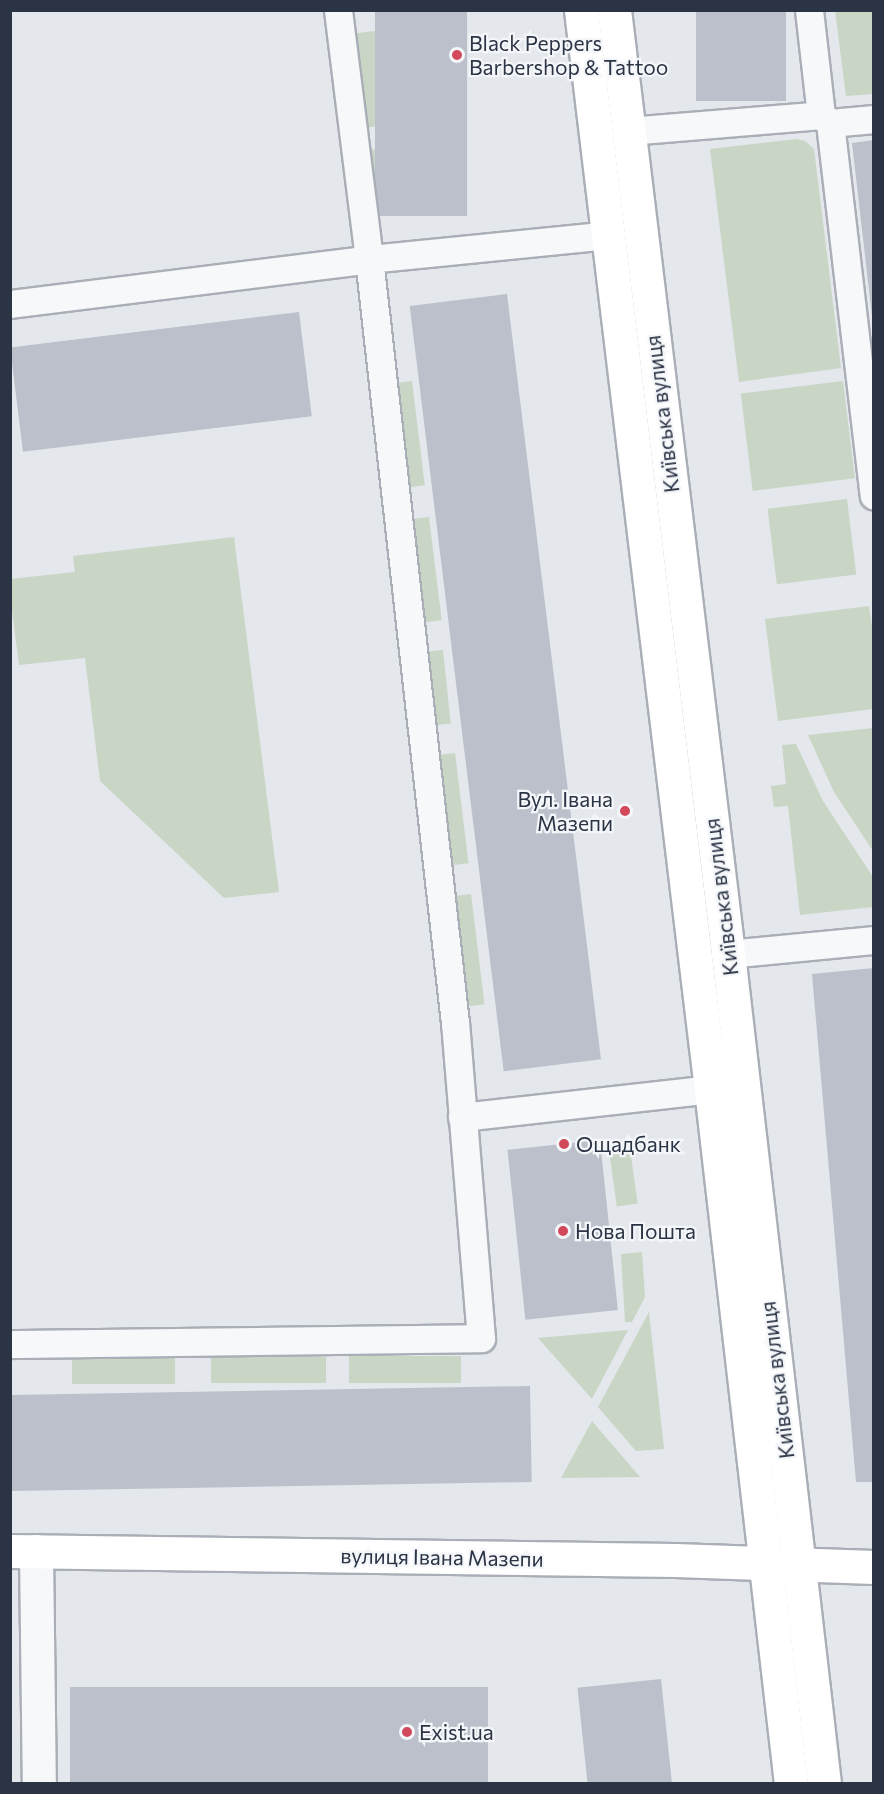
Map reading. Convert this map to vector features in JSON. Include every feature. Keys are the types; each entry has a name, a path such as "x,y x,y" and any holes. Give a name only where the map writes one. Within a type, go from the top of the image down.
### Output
{"main road":[{"name":"Київська вулиця","path":"581,10 610,235 711,1089 790,1784"},
{"name":"Київська вулиця","path":"614,10 728,954 824,1784"},
{"name":"вулиця Івана Мазепи","path":"23,1551 764,1563 873,1567"}],"street":[{"path":"23,1551 39,1784"}],"lane":[{"path":"10,1344 481,1338 455,1023 369,259 338,10"},
{"path":"809,10 826,119 873,495"},
{"path":"628,131 826,119 873,119"},
{"path":"10,304 369,259 610,235"},
{"path":"728,954 873,940"},
{"path":"462,1117 711,1089"}],"green space":[{"path":"835,11 873,11 873,94 846,96"},
{"path":"375,31 387,125 366,128 354,34"},
{"path":"797,139 805,141 814,149 841,368 739,382 710,149"},
{"path":"391,148 398,209 388,209 374,200 368,150"},
{"path":"412,381 425,485 408,487 395,383"},
{"path":"843,381 855,478 753,491 741,394"},
{"path":"847,499 856,574 777,584 768,509"},
{"path":"429,517 442,620 423,623 410,519"},
{"path":"234,537 279,892 224,898 100,781 85,658 19,665 10,579 75,572 73,556"},
{"path":"869,606 874,641 873,709 778,721 765,619"},
{"path":"443,650 451,724 434,725 426,652"},
{"path":"874,728 873,851 834,792 808,735"},
{"path":"796,744 823,801 873,877 873,907 800,915 788,806 774,807 771,786 786,784 782,745"},
{"path":"455,753 469,863 452,865 438,755"},
{"path":"471,894 485,1004 468,1006 454,896"},
{"path":"630,1149 638,1203 617,1206 609,1152"},
{"path":"642,1252 645,1297 632,1322 625,1322 621,1254"},
{"path":"649,1312 664,1449 636,1451 598,1407"},
{"path":"628,1330 592,1399 538,1338"},
{"path":"349,1356 461,1356 461,1383 349,1383"},
{"path":"72,1357 175,1357 175,1384 72,1384"},
{"path":"211,1357 326,1357 326,1383 211,1383"},
{"path":"592,1421 640,1477 561,1478"}],"building":[{"path":"375,10 467,10 467,216 375,216"},
{"path":"696,10 786,10 786,101 696,101"},
{"path":"874,140 874,316 872,316 852,143"},
{"path":"507,294 601,1059 504,1071 410,306"},
{"path":"299,312 312,416 23,452 10,347"},
{"path":"874,968 874,1482 856,1482 812,974"},
{"name":"Нова Пошта","path":"600,1140 618,1310 525,1320 508,1150"},
{"path":"530,1386 532,1482 12,1491 10,1395"},
{"path":"661,1679 672,1784 588,1784 577,1688"},
{"path":"70,1687 488,1687 488,1783 70,1783"}],"place":[{"name":"Black Peppers Barbershop & Tattoo","path":"457,55"},
{"name":"Вул. Івана Мазепи","path":"625,811"},
{"name":"Ощадбанк","path":"564,1144"},
{"name":"Нова Пошта","path":"563,1231"},
{"name":"Exist.ua","path":"407,1732"}]}
